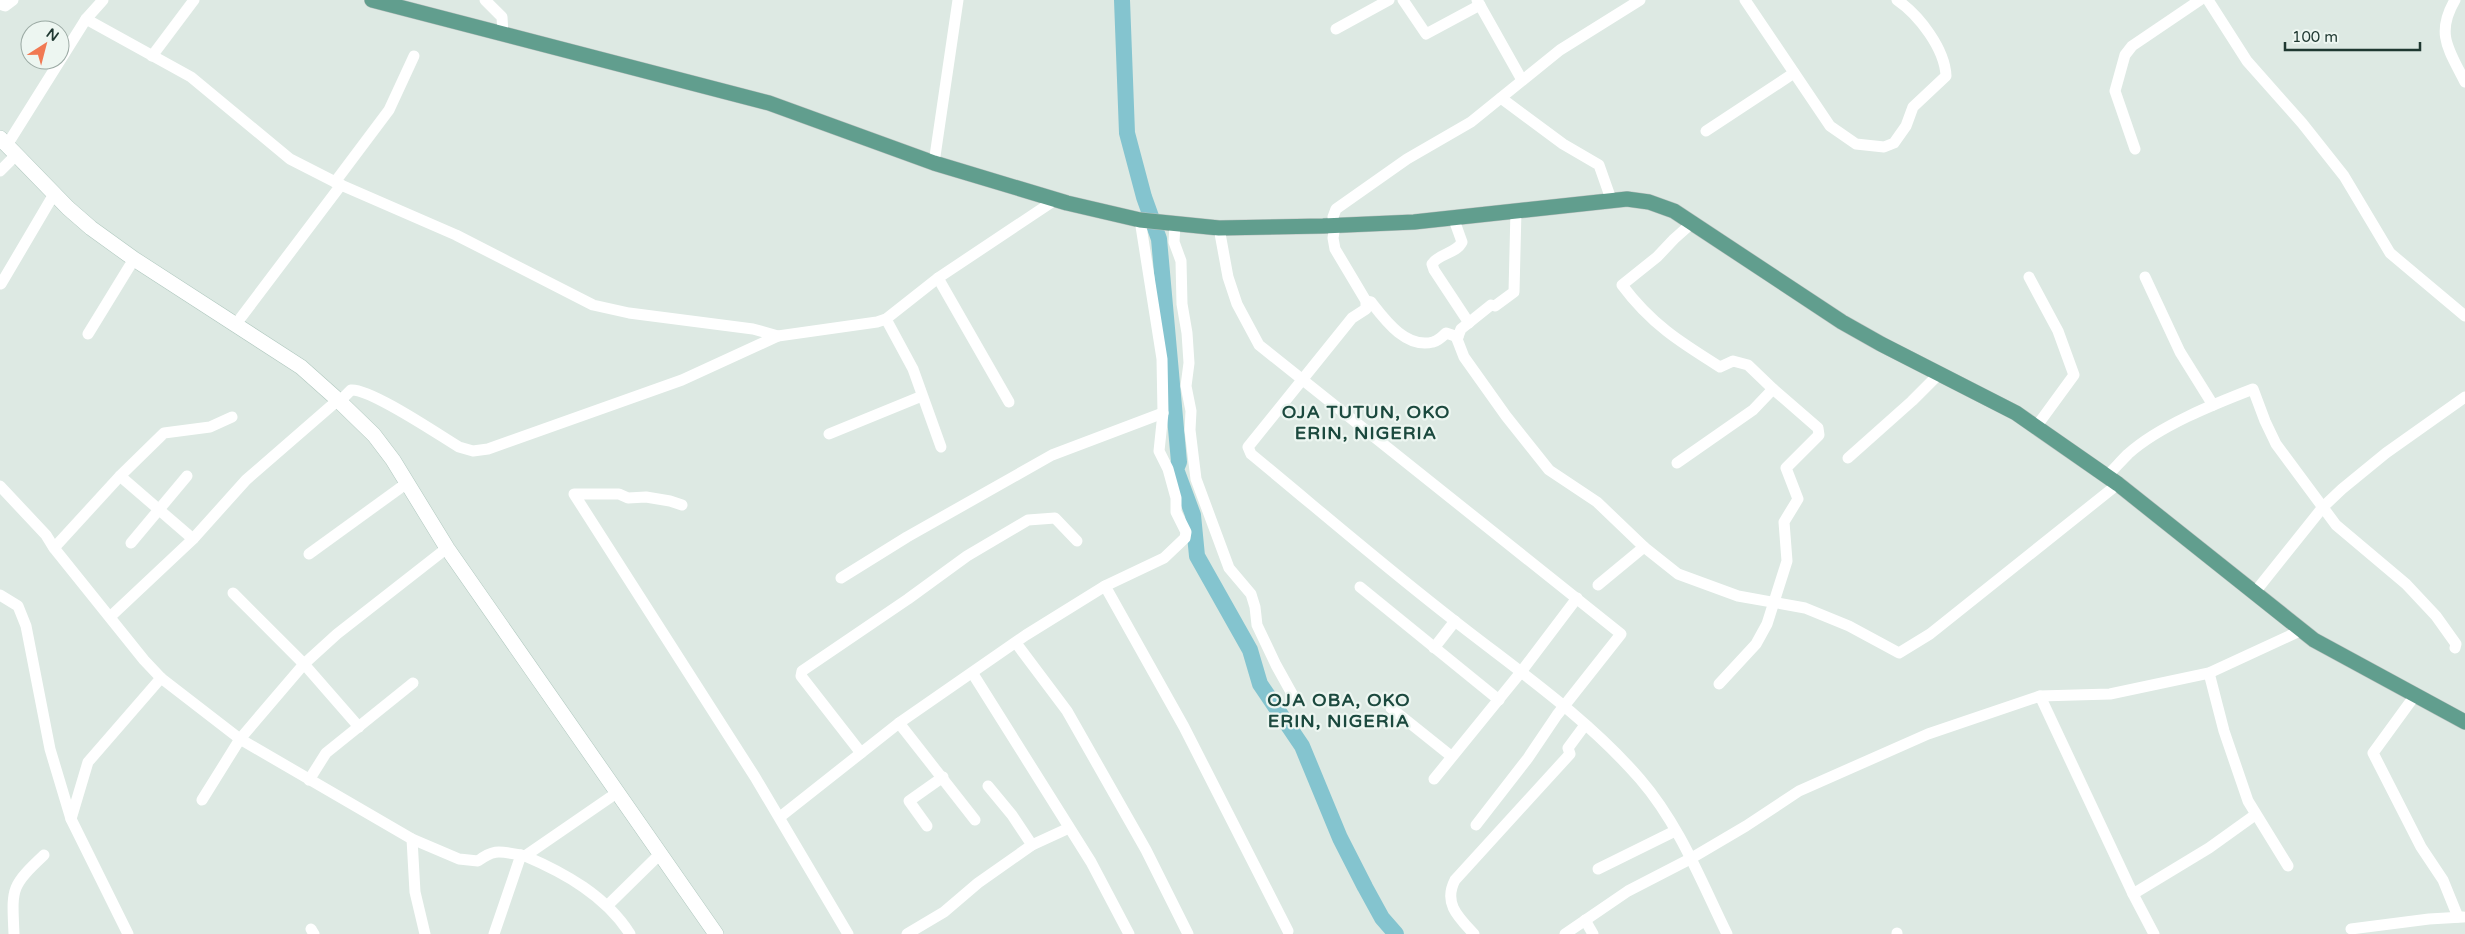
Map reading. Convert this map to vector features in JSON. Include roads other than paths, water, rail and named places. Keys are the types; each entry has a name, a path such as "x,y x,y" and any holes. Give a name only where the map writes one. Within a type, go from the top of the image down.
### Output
{"main road":[{"path":"372,0 769,103 934,163 1055,200 1143,220 1219,228 1335,226 1414,222 1611,199 1627,198 1649,202 1674,211 1842,322 2016,413 2112,480 2314,640 2465,722"}],"street":[{"path":"0,4 5,6 13,0"},
{"path":"0,171 8,146 86,19 103,0"},
{"path":"152,56 194,0"},
{"path":"484,0 502,16 503,34"},
{"path":"934,163 958,0"},
{"path":"1336,29 1389,0"},
{"path":"1403,0 1426,34 1478,2 1522,80"},
{"path":"1640,0 1624,4 1560,50 1472,122 1406,159 1336,209 1333,217 1335,226 1332,238 1335,249 1366,301 1366,308 1352,318 1248,447 1251,454 1455,622 1565,706 1640,780 1670,819 1727,934"},
{"path":"1745,0 1830,126 1856,144 1864,146 1884,146 1894,143 1906,126 1914,107 1946,76 1946,69 1926,30 1897,0"},
{"path":"2135,149 2116,91 2125,55 2132,46 2180,11 2200,0"},
{"path":"2208,0 2247,61 2302,123 2344,176 2390,253 2465,316"},
{"path":"2455,0 2444,21 2445,37 2465,82"},
{"path":"86,19 191,77 290,159 338,183 456,235 593,306 629,313 753,329 778,336"},
{"path":"236,324 389,110 414,56"},
{"path":"1706,131 1794,73"},
{"path":"1501,98 1563,144 1599,165 1611,199"},
{"path":"8,146 54,194 91,228 134,259 301,367 339,400 374,436 407,483 448,548 716,934"},
{"path":"1,284 54,194"},
{"path":"110,618 193,539 246,480 351,390 356,389 382,401 459,447 473,451 488,449 682,380 778,336 877,322 886,318 938,278 1055,200"},
{"path":"1516,210 1514,292 1495,306 1490,305 1462,329 1458,337 1464,357 1506,416 1549,470 1597,502 1644,547 1678,574 1738,596 1804,608 1849,626 1895,652 1903,652 1930,634 2112,480 2136,448 2213,404 2252,388 2264,422 2276,444 2343,533 2348,533 2419,597 2447,630 2456,644 2455,648"},
{"path":"1453,217 1462,242 1460,247 1435,260 1432,264 1469,323"},
{"path":"780,817 860,752 899,724 1016,643 1105,586 1164,558 1186,535 1176,516 1176,498 1168,469 1159,451 1163,413 1162,359 1143,220"},
{"path":"1692,223 1657,257 1622,285 1652,320 1670,336 1720,367 1733,361 1748,365 1818,428 1819,434 1786,468 1798,497 1784,522 1787,561 1767,624 1756,644 1719,684"},
{"path":"1175,224 1174,242 1181,261 1182,304 1187,333 1189,363 1186,386 1191,412 1190,430 1196,479 1229,568 1251,594 1257,625 1296,701"},
{"path":"1219,228 1228,277 1237,304 1259,345 1621,634 1476,825"},
{"path":"88,334 134,259"},
{"path":"2028,277 2058,331 2074,375 2036,427"},
{"path":"2144,277 2180,352 2213,404"},
{"path":"938,278 1009,402"},
{"path":"1366,301 1371,302 1392,328 1417,342 1434,342 1446,333 1458,337"},
{"path":"886,318 913,369 941,447"},
{"path":"1848,458 1912,401 1939,374"},
{"path":"1677,463 1753,410 1773,389"},
{"path":"829,434 922,396"},
{"path":"2255,592 2323,507 2386,453 2465,397"},
{"path":"841,578 907,537 1052,455 1163,413"},
{"path":"54,548 120,476 164,432 210,427 232,417"},
{"path":"120,476 193,539"},
{"path":"131,543 187,476"},
{"path":"309,554 407,483"},
{"path":"0,486 46,535 54,548 110,618 161,678 240,739 412,839 459,859 471,862 478,861 490,852 523,856 563,872 608,905 630,934"},
{"path":"682,505 662,500 628,498 619,494 574,494 780,817 848,934"},
{"path":"0,502 13,499"},
{"path":"860,752 801,676 802,671 908,599 966,556 1028,520 1055,518 1078,541"},
{"path":"1598,585 1644,547"},
{"path":"202,800 240,739 304,664 337,634 448,548"},
{"path":"1105,586 1184,728 1288,931"},
{"path":"1360,587 1498,700"},
{"path":"233,592 304,664 359,727"},
{"path":"0,595 18,606 26,626 50,749 71,819 128,934"},
{"path":"1434,779 1521,672 1577,598"},
{"path":"1434,648 1455,622"},
{"path":"1565,934 1628,891 1690,859 1746,826 1799,790 1928,734 2040,696 2110,694 2209,673 2302,630"},
{"path":"1016,643 1067,710 1146,850 1188,934"},
{"path":"2209,673 2224,731 2255,815 2288,866"},
{"path":"973,674 1091,862 1129,934"},
{"path":"71,819 88,762 161,678"},
{"path":"309,780 322,757 413,683"},
{"path":"2351,929 2461,917 2444,880 2421,847 2373,753 2416,694"},
{"path":"2040,696 2133,894 2154,934"},
{"path":"1390,708 1451,756"},
{"path":"899,724 943,777 975,820"},
{"path":"1474,934 1453,908 1449,891 1455,880 1570,754 1568,748 1585,725"},
{"path":"927,826 909,801 943,777"},
{"path":"988,786 1012,815 1032,845"},
{"path":"494,934 523,856 618,792"},
{"path":"2133,894 2209,848 2255,815"},
{"path":"907,934 944,912 978,883 1032,845 1069,828"},
{"path":"1598,869 1675,831"},
{"path":"412,839 415,892 425,934"},
{"path":"608,905 660,854"},
{"path":"14,934 14,888 19,879 44,855"},
{"path":"1585,920 1593,934"}],"waterway":[{"path":"1122,0 1127,133 1144,197 1159,239 1179,462 1176,469 1193,515 1197,556 1250,650 1260,684 1302,746 1340,838 1365,887 1382,918 1396,934"}],"district":[{"name":"OJA TUTUN, OKO ERIN, NIGERIA","path":"1366,422"},
{"name":"OJA OBA, OKO ERIN, NIGERIA","path":"1339,710"}]}
